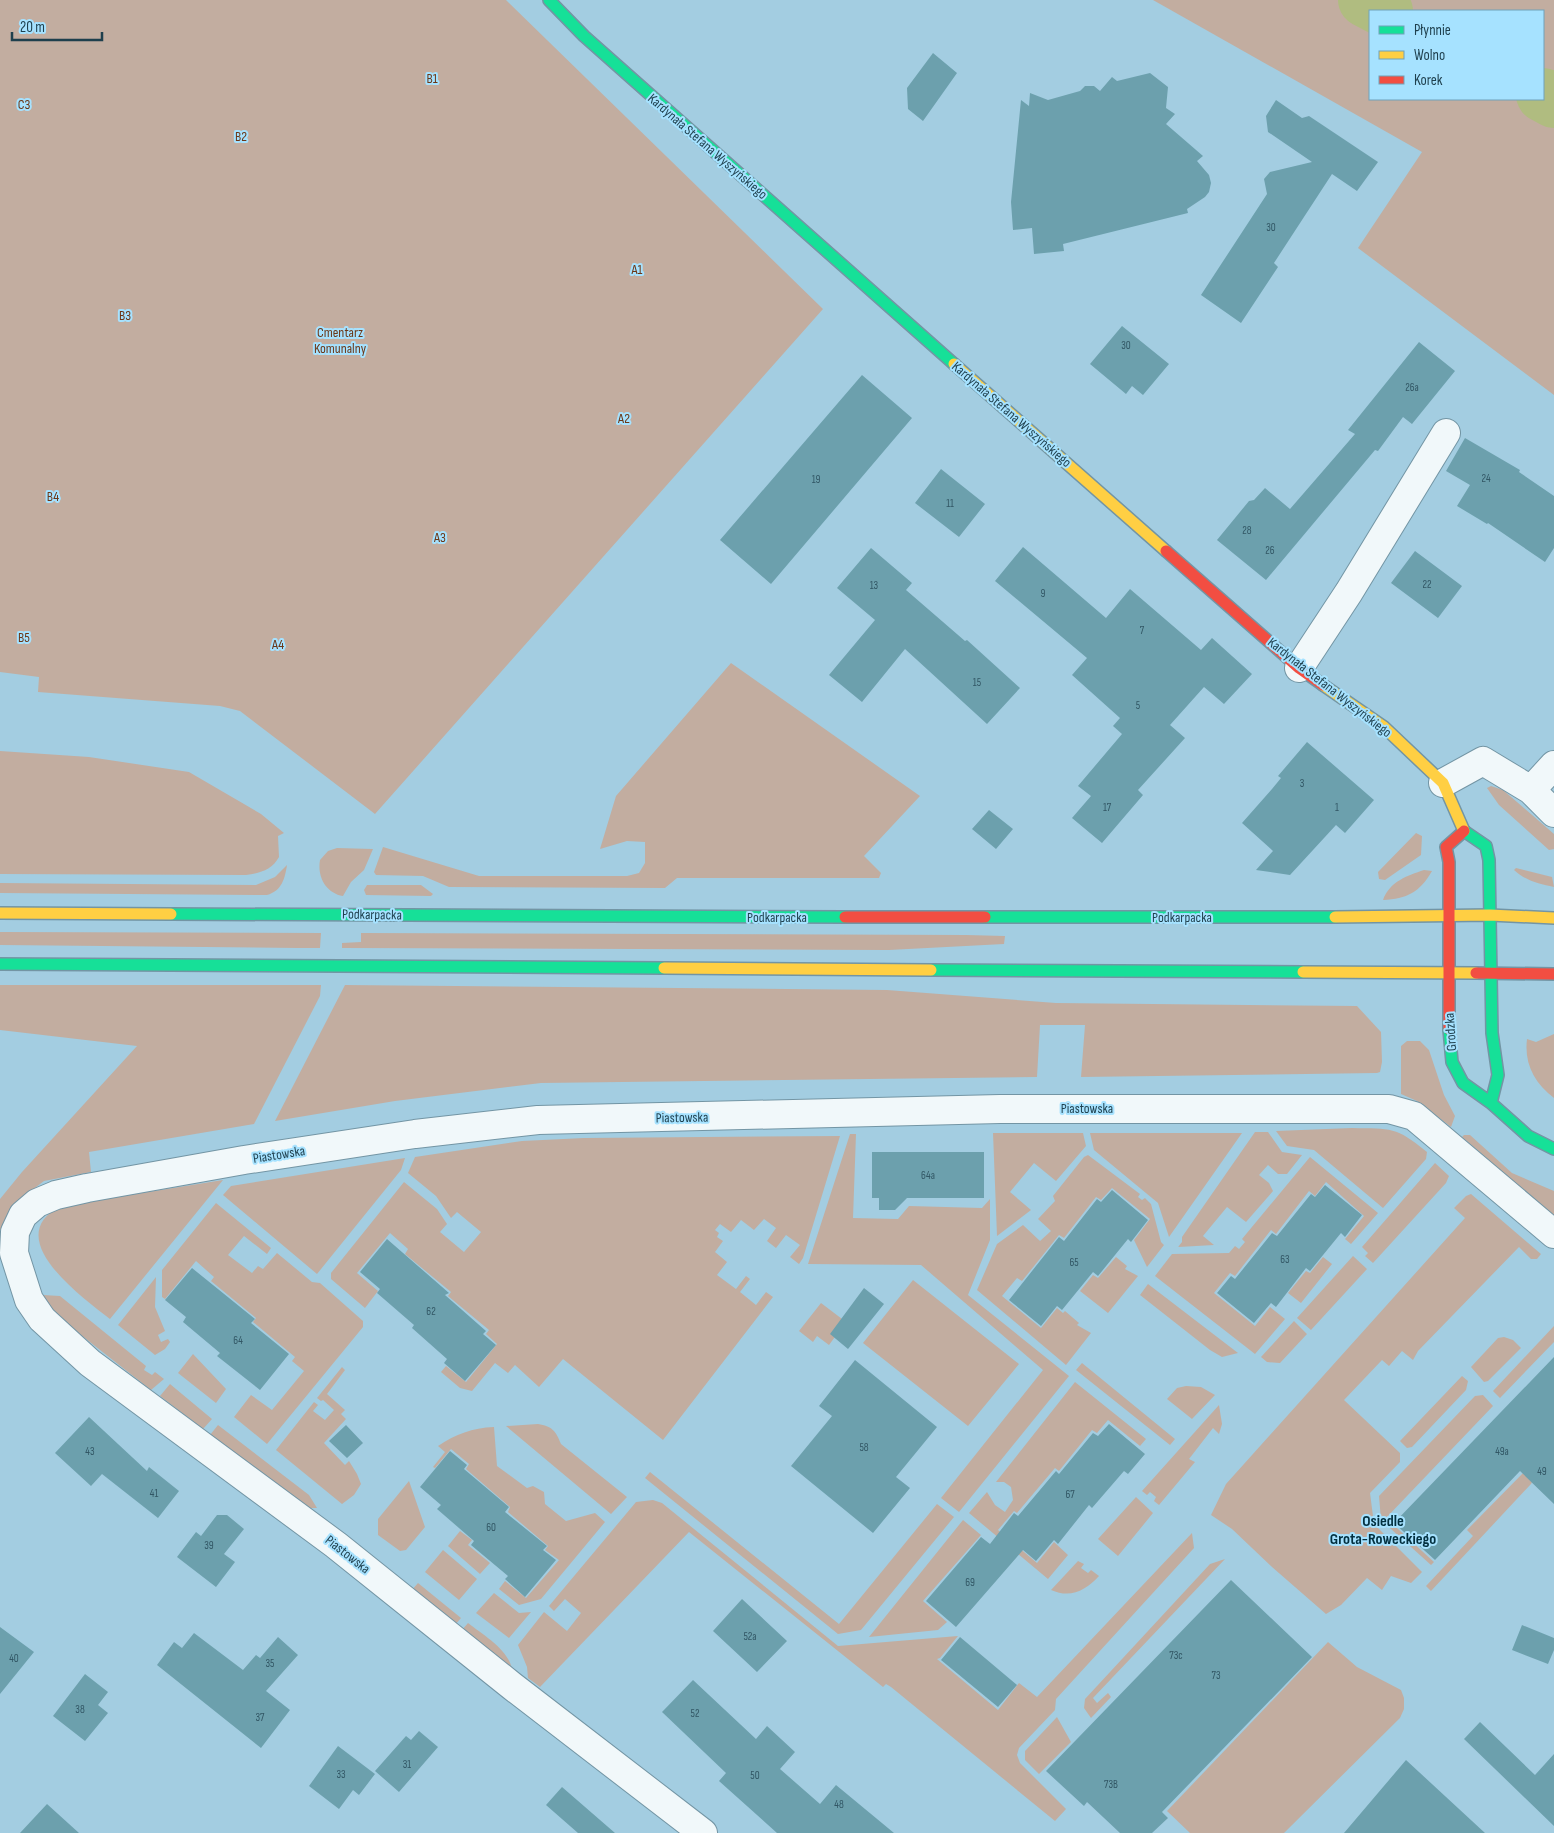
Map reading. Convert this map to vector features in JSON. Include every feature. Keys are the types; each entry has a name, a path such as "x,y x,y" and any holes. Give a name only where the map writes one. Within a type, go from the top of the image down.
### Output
{"main road":[{"name":"Kardynała Stefana Wyszyńskiego","path":"549,0 649,94 1300,668 1384,727 1443,783 1464,831"},
{"name":"Grodzka","path":"1464,831 1446,846 1449,862 1448,1034 1452,1062 1463,1083 1490,1102 1528,1136 1554,1149"},
{"path":"1464,831 1486,846 1491,880 1493,1048 1498,1075 1490,1102"},
{"name":"Podkarpacka","path":"0,913 1165,918 1490,915 1554,918"},
{"path":"0,964 1554,974"}],"street":[{"path":"1300,668 1349,592 1446,433"},
{"path":"1443,783 1483,761 1531,790 1554,813"},
{"path":"1531,790 1554,766"},
{"name":"Piastowska","path":"703,1833 512,1686 336,1545 90,1363 56,1333 42,1319 29,1300 18,1273 14,1253 14,1232 23,1215 37,1203 56,1195 96,1186 263,1157 415,1134 538,1120 1000,1109 1389,1108 1414,1116 1554,1234"}],"green space":[{"name":"Cmentarz Komunalny","path":"0,0 506,0 823,309 375,814 240,711 220,706 38,692 39,677 0,672"},
{"path":"1153,0 1554,0 1554,395 1358,248 1422,152"},
{"path":"731,663 920,796 864,856 881,873 879,878 677,878 665,888 449,887 423,876 376,875 374,872 383,847 479,876 627,876 639,873 645,863 645,842 627,841 600,849 616,796"},
{"path":"0,751 89,757 189,772 261,814 284,833 278,836 279,857 273,865 265,870 246,875 0,874"},
{"path":"1491,786 1503,790 1554,834 1554,849 1549,850 1499,805 1487,788"},
{"path":"1416,833 1422,836 1421,855 1385,880 1379,879 1378,872"},
{"path":"337,848 373,849 364,870 351,882 343,896 327,888 321,878 319,866 320,860 328,851"},
{"path":"287,865 284,879 279,887 267,895 0,893 0,883 256,885 275,877"},
{"path":"1516,868 1552,877 1554,887 1528,879 1514,870"},
{"path":"1424,870 1432,871 1418,889 1406,896 1383,900 1390,888 1400,880"},
{"path":"367,885 421,885 433,894 431,896 366,895 364,890"},
{"path":"0,932 321,933 320,948 298,948 0,945"},
{"path":"361,933 1005,936 1004,944 889,950 342,948 342,943 361,942"},
{"path":"0,985 321,985 320,996 254,1124 89,1152 91,1172 44,1181 15,1203 3,1228 0,1230 0,1199 22,1172 137,1046 0,1030"},
{"path":"345,985 887,990 1056,1003 1357,1006 1381,1032 1382,1062 1380,1072 1377,1073 1081,1077 1085,1025 1040,1025 1037,1077 541,1083 395,1101 275,1121"},
{"path":"1554,1034 1554,1098 1541,1086 1532,1072 1526,1048 1527,1039 1536,1042"},
{"path":"1407,1041 1420,1041 1429,1050 1444,1095 1455,1116 1451,1127 1417,1101 1401,1094 1401,1046"},
{"path":"1352,1128 1385,1129 1400,1133 1427,1152 1426,1159 1383,1208 1314,1150 1287,1146 1276,1131"},
{"path":"1255,1132 1268,1132 1282,1152 1302,1155 1287,1174 1278,1174 1268,1165 1259,1175 1269,1183 1273,1191 1246,1222 1227,1207 1203,1236 1214,1245 1178,1247 1182,1242 1182,1237"},
{"path":"993,1133 1083,1133 1086,1146 1056,1181 1034,1163 1010,1192 1031,1210 997,1236"},
{"path":"1090,1133 1242,1133 1169,1237 1158,1203 1094,1150"},
{"path":"850,1134 856,1134 853,1218 898,1219 909,1206 982,1208 990,1199 990,1240 968,1295 1069,1376 959,1512 941,1498 1043,1370 921,1265 808,1264"},
{"path":"1470,1135 1512,1173 1554,1191 1554,1216 1462,1137"},
{"path":"840,1136 803,1258 799,1264 790,1257 800,1245 786,1235 776,1248 767,1241 776,1228 764,1219 754,1230 741,1220 731,1232 720,1224 715,1230 719,1233 717,1237 723,1241 715,1252 727,1262 717,1275 736,1289 746,1276 750,1279 740,1292 756,1305 766,1292 773,1297 663,1440 563,1359 539,1387 515,1365 508,1373 495,1363 472,1391 460,1388 441,1372 446,1366 466,1382 497,1344 486,1334 489,1330 448,1296 451,1292 405,1254 408,1249 390,1233 357,1273 378,1291 365,1308 331,1279 331,1273 404,1182 437,1209 447,1224 440,1232 464,1252 481,1232 457,1212 451,1218 436,1196 408,1173 415,1157 522,1141 584,1138"},
{"path":"1088,1155 1140,1194 1138,1197 1142,1200 1145,1198 1151,1204 1161,1242 1164,1245 1147,1267 1134,1240 1150,1219 1112,1188 1101,1200 1096,1197 1064,1238 1059,1235 1022,1281 1017,1278 1002,1296 1041,1328 1057,1308 1063,1313 1065,1311 1079,1323 1077,1325 1091,1333 1066,1365 977,1290 997,1244 1023,1225 1040,1241 1051,1231 1038,1219 1055,1201 1053,1196 1084,1157"},
{"path":"1310,1157 1378,1213 1351,1244 1345,1239 1364,1216 1326,1182 1315,1196 1309,1191 1276,1234 1271,1230 1235,1276 1230,1273 1214,1293 1255,1326 1270,1307 1285,1319 1255,1354 1155,1276 1172,1254 1229,1253 1235,1246 1239,1249 1245,1242 1242,1239"},
{"path":"405,1158 401,1170 317,1274 223,1195 231,1186"},
{"path":"1435,1163 1449,1176 1446,1183 1373,1263 1365,1256 1368,1253 1362,1247"},
{"path":"223,1180 110,1319 65,1281 51,1265 42,1249 39,1233 44,1219 61,1206"},
{"path":"1471,1194 1541,1254 1537,1259 1531,1259 1519,1247 1418,1351 1413,1360 1402,1351 1389,1366 1382,1360 1344,1400 1400,1453 1400,1462 1370,1493 1374,1524 1422,1572 1411,1583 1391,1576 1382,1590 1367,1578 1341,1605 1326,1614 1232,1529 1211,1515 1226,1484 1465,1218 1454,1208 1466,1196"},
{"path":"216,1203 271,1248 267,1254 244,1236 228,1255 252,1273 258,1266 263,1269 277,1253 312,1282 320,1283 363,1321 363,1327 267,1444 234,1417 251,1395 272,1410 304,1371 292,1361 295,1357 253,1322 256,1318 211,1281 214,1277 196,1261 165,1299 162,1297 162,1270"},
{"path":"1353,1256 1367,1269 1311,1330 1297,1318"},
{"path":"1116,1257 1127,1266 1125,1269 1138,1276 1108,1313 1080,1291 1093,1275 1098,1278"},
{"path":"1323,1257 1332,1264 1301,1303 1288,1293 1306,1271 1310,1273"},
{"path":"156,1277 155,1307 165,1331 158,1335 161,1342 168,1339 170,1342 165,1349 155,1355 118,1325"},
{"path":"913,1280 1019,1364 968,1426 863,1343"},
{"path":"1148,1284 1238,1353 1222,1357 1210,1350 1140,1295"},
{"path":"43,1295 60,1296 146,1366 144,1370 152,1375 155,1372 164,1379 151,1390 58,1317"},
{"path":"821,1303 846,1322 829,1345 817,1336 813,1342 799,1331"},
{"path":"1294,1321 1307,1334 1280,1363 1267,1362 1261,1357"},
{"path":"1554,1326 1554,1342 1500,1398 1493,1391"},
{"path":"1504,1337 1513,1340 1521,1348 1488,1381 1484,1382 1471,1367 1498,1338"},
{"path":"193,1354 226,1389 216,1403 178,1373"},
{"path":"1082,1363 1175,1439 1170,1445 1076,1370"},
{"path":"342,1367 345,1370 327,1394 345,1410 341,1414 346,1419 324,1443 345,1465 349,1461 361,1484 354,1495 342,1504 276,1450 314,1402 318,1405 313,1411 325,1420 334,1410 323,1400 321,1401 317,1398"},
{"path":"1462,1376 1468,1381 1466,1390 1412,1447 1407,1448 1400,1441"},
{"path":"1075,1382 1146,1439 1140,1446 1108,1420 1097,1433 1092,1430 1059,1471 1055,1468 1017,1513 1014,1511 998,1530 1037,1563 1054,1542 1068,1555 1048,1579 969,1513 987,1492 995,1505 1005,1512 1013,1500 1011,1487 1004,1482 996,1482"},
{"path":"170,1384 212,1419 203,1429 160,1396"},
{"path":"1186,1386 1201,1387 1215,1395 1192,1419 1167,1399 1177,1388"},
{"path":"1483,1395 1493,1406 1386,1518 1434,1562 1431,1565 1381,1520 1379,1496 1475,1396"},
{"path":"1219,1405 1222,1424 1219,1434 1213,1428 1189,1459 1195,1462 1159,1505 1154,1501 1156,1497 1150,1492 1147,1495 1142,1491"},
{"path":"538,1424 553,1430 561,1444 627,1497 611,1514 506,1426"},
{"path":"218,1425 309,1495 317,1508 310,1508 210,1435"},
{"path":"494,1427 497,1466 527,1488 533,1486 544,1492 545,1504 566,1521 595,1513 605,1522 541,1599 519,1605 499,1589 505,1581 526,1598 559,1560 545,1550 548,1546 508,1512 510,1507 466,1469 469,1464 451,1449 435,1468 433,1467 445,1452 438,1446 464,1432"},
{"path":"1525,1471 1534,1478 1531,1484 1431,1591 1426,1586 1473,1536 1467,1530"},
{"path":"650,1472 839,1624 937,1504 954,1517 861,1630 838,1634 645,1478"},
{"path":"409,1481 425,1527 406,1550 400,1551 378,1535 378,1519"},
{"path":"1136,1497 1153,1513 1118,1556 1098,1539"},
{"path":"653,1500 662,1503 838,1646 958,1636 940,1658 937,1659 998,1710 1019,1683 1037,1697 1192,1533 1194,1548 1056,1699 1055,1710 1019,1748 1017,1755 1020,1763 1066,1809 1055,1821 891,1687 886,1684 883,1687 689,1532 540,1687 528,1678 527,1667 518,1645 544,1612 567,1631 581,1613 565,1599 554,1611 549,1606 636,1502"},
{"path":"963,1520 981,1535 923,1601 947,1622 938,1630 869,1637"},
{"path":"460,1531 472,1540 468,1545 490,1563 480,1574 448,1546"},
{"path":"443,1550 477,1579 459,1600 425,1572"},
{"path":"1225,1559 1093,1698 1097,1703 1108,1693 1111,1697 1091,1718 1084,1708 1085,1699 1210,1564"},
{"path":"1078,1561 1084,1564 1081,1568 1088,1573 1091,1570 1099,1576 1078,1592 1065,1594 1051,1590"},
{"path":"418,1583 461,1618 455,1625 411,1591"},
{"path":"494,1593 519,1613 531,1612 509,1638 476,1613"},
{"path":"468,1623 506,1655 512,1669 462,1630"},
{"path":"1328,1642 1357,1667 1401,1690 1404,1698 1404,1709 1400,1718 1284,1833 1190,1833 1167,1811"},
{"path":"1057,1717 1071,1742 1039,1774 1025,1760 1025,1751"}],"building":[{"path":"933,53 957,73 923,121 908,109 907,88"},
{"path":"1150,73 1168,87 1166,108 1175,114 1166,124 1203,156 1197,161 1209,175 1211,183 1209,192 1205,197 1187,209 1188,213 1063,244 1064,251 1034,254 1032,228 1013,230 1011,202 1021,100 1029,106 1030,93 1048,100 1080,91 1085,86 1094,86 1100,91 1112,77 1117,81"},
{"path":"1276,100 1302,118 1309,116 1378,162 1357,191 1332,174 1274,263 1278,267 1241,323 1201,295 1267,194 1264,179 1270,172 1312,162 1268,132 1266,116"},
{"path":"1122,326 1169,364 1143,395 1132,386 1126,394 1090,364"},
{"path":"1419,342 1455,371 1412,424 1403,417 1378,451 1375,450 1266,580 1217,540 1249,501 1254,500 1265,488 1290,509 1355,434 1348,430"},
{"path":"862,375 912,418 771,584 720,540"},
{"path":"1465,438 1520,470 1519,472 1554,496 1554,548 1545,562 1488,523 1457,506 1470,485 1446,471"},
{"path":"941,469 985,504 959,537 915,503"},
{"path":"1023,547 1106,618 1130,589 1201,650 1212,638 1252,674 1224,704 1204,687 1170,725 1185,738 1138,790 1143,795 1102,843 1072,818 1091,796 1078,786 1122,734 1113,726 1120,718 1072,675 1087,658 995,581"},
{"path":"871,548 912,583 906,590 965,641 967,640 1020,688 987,724 905,649 862,702 829,675 875,620 837,588"},
{"path":"1415,551 1462,586 1438,618 1391,583"},
{"path":"1307,742 1374,800 1345,833 1336,825 1290,875 1256,870 1273,851 1242,823 1281,778 1278,776"},
{"path":"989,810 1013,829 996,849 972,829"},
{"path":"872,1152 984,1152 984,1198 907,1198 895,1210 879,1210 879,1198 872,1198"},
{"path":"1325,1185 1362,1215 1345,1237 1341,1233 1310,1271 1306,1268 1276,1307 1271,1303 1254,1323 1217,1293 1231,1276 1235,1279 1272,1233 1277,1236 1311,1194 1315,1197"},
{"path":"1112,1190 1148,1220 1131,1242 1128,1239 1098,1276 1093,1272 1062,1310 1057,1306 1041,1326 1009,1300 1059,1237 1064,1241 1097,1199 1101,1202"},
{"path":"387,1239 449,1293 445,1295 486,1331 483,1334 496,1345 465,1381 444,1363 447,1359 412,1328 414,1325 377,1293 380,1289 360,1272"},
{"path":"192,1268 255,1319 251,1323 289,1354 260,1390 217,1356 220,1353 183,1322 186,1317 165,1300"},
{"path":"864,1288 884,1304 848,1349 830,1334"},
{"path":"1554,1357 1554,1504 1520,1471 1435,1560 1394,1523"},
{"path":"855,1360 937,1427 896,1477 910,1488 873,1533 791,1466 832,1416 819,1406"},
{"path":"89,1417 147,1471 149,1467 179,1491 158,1518 102,1474 91,1486 55,1453"},
{"path":"1109,1424 1145,1454 1128,1474 1124,1471 1092,1508 1089,1505 1058,1544 1054,1540 1036,1561 1023,1550 956,1627 926,1601 981,1537 990,1544 1014,1513 1018,1516 1056,1471 1059,1474 1093,1433 1098,1436"},
{"path":"346,1425 363,1443 347,1458 329,1441"},
{"path":"450,1451 467,1465 464,1469 509,1507 505,1512 547,1546 543,1550 556,1560 525,1597 505,1579 508,1576 471,1545 474,1541 437,1509 441,1505 420,1487"},
{"path":"217,1515 227,1515 244,1529 224,1554 235,1562 216,1587 177,1557 196,1532 201,1536"},
{"path":"1231,1580 1312,1657 1162,1812 1168,1818 1152,1833 1120,1833 1087,1802 1084,1806 1046,1771"},
{"path":"742,1599 787,1641 757,1672 713,1631"},
{"path":"1522,1625 1554,1638 1554,1650 1548,1664 1512,1650"},
{"path":"0,1627 34,1652 0,1694"},
{"path":"194,1633 243,1670 256,1655 260,1658 278,1637 298,1655 266,1691 290,1710 261,1748 157,1665 174,1642 182,1648"},
{"path":"960,1637 1017,1685 998,1707 941,1660"},
{"path":"85,1674 108,1692 98,1705 108,1713 85,1741 53,1716"},
{"path":"693,1680 756,1739 767,1726 795,1752 780,1769 820,1804 836,1785 894,1833 777,1833 719,1781 726,1773 662,1712"},
{"path":"1480,1722 1535,1775 1554,1754 1554,1826 1464,1739"},
{"path":"419,1731 438,1747 399,1792 375,1771 406,1736 411,1740"},
{"path":"338,1746 375,1774 359,1795 353,1790 339,1809 309,1786"},
{"path":"1406,1760 1485,1833 1344,1833"},
{"path":"562,1787 615,1833 578,1833 546,1805"},
{"path":"47,1804 79,1833 20,1833"}],"waterway":[{"path":"1365,0 1384,10"},
{"path":"1544,96 1554,101"}],"traffic: fast":[{"path":"549,0 584,36 954,364"},
{"path":"1464,831 1486,846 1489,860 1492,1033 1498,1075 1491,1103"},
{"path":"171,914 845,917"},
{"path":"985,917 1335,917"},
{"path":"0,964 664,968"},
{"path":"931,970 1303,972"},
{"path":"1449,1029 1452,1062 1463,1083 1491,1103 1528,1136 1554,1149"}],"traffic: slow":[{"path":"954,364 1166,551"},
{"path":"1323,685 1384,727 1443,783 1464,831"},
{"path":"0,913 171,914"},
{"path":"1335,917 1490,915 1554,918"},
{"path":"664,968 931,970"},
{"path":"1303,972 1476,973"}],"traffic: jam":[{"path":"1166,551 1299,668 1323,685"},
{"path":"1449,1029 1449,862 1446,847 1464,831"},
{"path":"845,917 985,917"},
{"path":"1476,973 1554,974"}],"district":[{"name":"Osiedle Grota-Roweckiego","path":"1383,1529"}],"park label":[{"name":"B1","path":"432,78"},
{"name":"C3","path":"24,104"},
{"name":"B2","path":"241,136"},
{"name":"A1","path":"637,269"},
{"name":"B3","path":"125,315"},
{"name":"A2","path":"624,418"},
{"name":"B4","path":"53,496"},
{"name":"A3","path":"440,537"},
{"name":"B5","path":"24,637"},
{"name":"A4","path":"278,644"}]}
